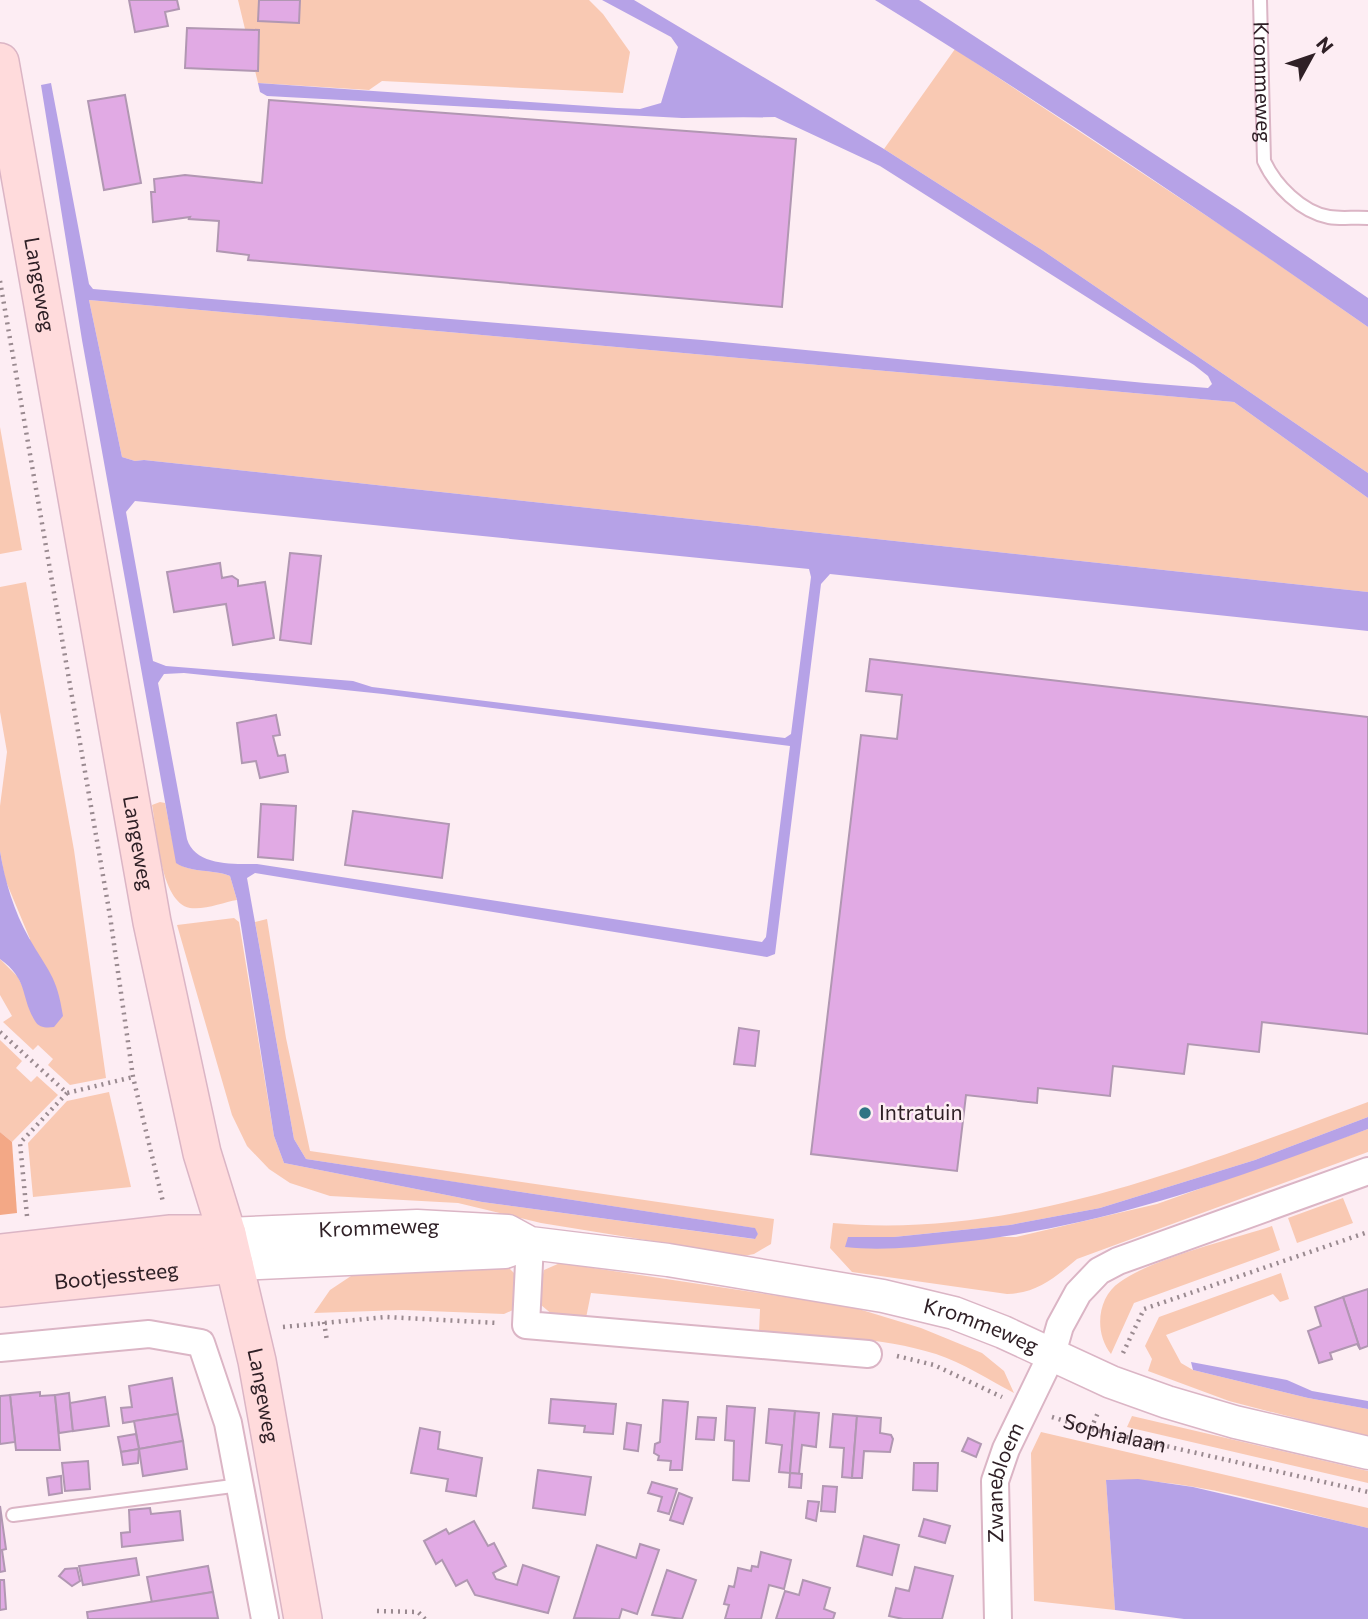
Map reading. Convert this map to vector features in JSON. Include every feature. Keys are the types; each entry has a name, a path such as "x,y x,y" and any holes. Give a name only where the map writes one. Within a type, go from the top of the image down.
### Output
{"main road":[{"name":"Langeweg","path":"0,62 152,922 202,1153 230,1249 257,1362 303,1619"},
{"name":"Bootjessteeg","path":"0,1253 171,1234 230,1249"},
{"name":"Bootjessteeg","path":"0,1288 230,1249"}],"street":[{"name":"Krommeweg","path":"230,1249 505,1252 530,1243 668,1260 883,1296 954,1313 1052,1354 1060,1326 1079,1293 1099,1271 1368,1171"},
{"path":"530,1243 526,1325 868,1354"},
{"name":"Langeweg","path":"0,1348 149,1334 201,1343 228,1423 265,1619"},
{"name":"Sophialaan","path":"1052,1354 1111,1382 1235,1422 1368,1453"},
{"name":"Zwanebloem","path":"998,1619 995,1480 1006,1449 1052,1354"}],"lane":[{"name":"Krommeweg","path":"1260,0 1264,161 1272,180 1303,205 1328,217 1368,218"},
{"path":"13,1515 240,1485"}],"path":[{"name":"Langeweg","path":"0,281 110,916 133,1077 171,1234"},
{"path":"0,1032 67,1093"},
{"path":"27,1220 20,1143 67,1093 133,1077"},
{"path":"1091,1429 1135,1322 1144,1309 1368,1232"},
{"path":"248,1331 386,1317 526,1325"},
{"path":"324,1322 327,1341"},
{"name":"Sophialaan","path":"868,1354 913,1358 934,1365 1027,1408 1091,1429 1368,1492"},
{"path":"377,1611 418,1612 425,1619"}],"shaded area":[{"path":"238,0 589,0 603,14 630,52 623,93 382,81 369,90 258,83"},
{"path":"602,0 634,0 884,149 1042,250 1368,473 1368,498 1234,402 89,300 122,457 135,461 1368,592 1368,631 830,574 821,584 775,954 767,957 255,873 247,878 294,1139 306,1159 755,1228 758,1234 755,1239 482,1202 284,1163 274,1136 237,900 230,876 176,863 82,340 41,85 51,83 89,284 93,289 702,340 1145,383 1208,388 1212,384 1208,376 1194,365 880,166 775,117 682,118 267,96 260,92 258,83 640,109 661,103 678,47 671,37","holes":["135,501 809,569 811,577 791,734 785,738 372,687 353,681 166,666 153,661 126,512","184,673 383,694 790,746 766,937 762,942 257,864 206,859 191,848 187,839 158,683 164,674"]},
{"path":"875,0 919,0 1238,209 1368,298 1368,327 1124,160"},
{"path":"955,49 1240,238 1368,327 1368,473 1042,250 884,149"},
{"path":"89,300 1234,402 1368,498 1368,592 135,461 122,457"},
{"path":"0,427 22,550 0,554"},
{"path":"26,582 74,850 106,1078 70,1085 48,1065 53,1059 38,1045 33,1050 3,1022 12,1016 0,995 0,959 18,977 28,998 30,939 5,879 0,851 0,806 7,752 0,712 0,587"},
{"path":"165,803 177,863 230,876 237,900 190,908 180,903 172,893 158,847 152,805"},
{"path":"0,851 7,885 19,917 58,992 63,1016 54,1027 43,1027 37,1023 30,1012 16,974 0,959"},
{"path":"234,918 239,922 274,1136 284,1163 482,1202 754,1239 758,1234 754,1228 306,1159 294,1139 255,922 267,919 286,1038 310,1151 774,1219 771,1244 754,1254 744,1256 541,1223 458,1203 330,1196 290,1183 269,1169 247,1146 232,1115 177,925"},
{"path":"0,1040 22,1061 16,1068 31,1082 37,1076 58,1095 12,1142 0,1132"},
{"path":"109,1092 131,1187 33,1197 28,1143 67,1101"},
{"path":"1368,1102 1368,1117 1255,1160 1100,1208 1010,1225 894,1237 1016,1237 1157,1204 1368,1129 1368,1152 1077,1259 1053,1278 1028,1291 1007,1294 852,1272 830,1248 833,1223 902,1225 970,1220 1038,1209 1173,1172"},
{"path":"1368,1117 1368,1129 1215,1184 1112,1214 1007,1236 952,1243 885,1249 845,1247 848,1237 894,1237 1010,1225 1100,1208 1255,1160"},
{"path":"0,1132 12,1142 17,1213 0,1215"},
{"path":"1343,1198 1353,1223 1297,1243 1288,1218"},
{"path":"1272,1226 1280,1250 1134,1303 1111,1354 1102,1336 1100,1316 1106,1297 1120,1282 1151,1265"},
{"path":"501,1260 516,1275 513,1310 504,1314 403,1310 314,1313 330,1290 354,1274"},
{"path":"560,1263 852,1307 921,1328 982,1353 1004,1371 1014,1393 956,1362 914,1348 848,1338 759,1332 760,1309 591,1293 586,1318 553,1315 541,1305 540,1287 544,1270"},
{"path":"1281,1273 1289,1299 1280,1302 1273,1294 1166,1335 1181,1363 1193,1370 1308,1398 1368,1409 1368,1437 1229,1401 1148,1371 1152,1359 1145,1346 1159,1317"},
{"path":"1191,1362 1287,1380 1312,1391 1368,1401 1368,1409 1308,1398 1193,1370"},
{"path":"1132,1416 1368,1471 1368,1483 1127,1427"},
{"path":"1041,1432 1368,1508 1368,1528 1205,1489 1139,1480 1106,1480 1115,1610 1034,1601 1031,1453"},
{"path":"1138,1479 1193,1487 1368,1528 1368,1619 1184,1619 1115,1610 1106,1480"}],"building":[{"path":"129,0 177,0 179,9 165,12 168,26 135,32"},
{"path":"259,0 300,0 299,23 258,21"},
{"path":"187,28 259,30 258,71 185,68"},
{"path":"125,95 141,183 104,190 88,101"},
{"path":"269,100 796,139 782,307 248,260 249,255 217,251 219,221 189,219 190,217 153,222 151,192 155,192 154,179 185,175 262,183"},
{"path":"290,553 321,556 311,644 280,640"},
{"path":"220,563 222,578 232,576 238,580 238,586 265,582 274,638 233,645 226,604 174,612 167,572"},
{"path":"870,659 1368,717 1368,1034 1262,1022 1259,1052 1188,1044 1184,1074 1113,1066 1110,1096 1038,1088 1037,1103 966,1095 957,1171 811,1154 861,735 897,739 902,695 866,691"},
{"path":"276,715 280,735 273,736 278,756 285,755 288,772 260,778 256,761 242,763 237,723"},
{"path":"261,804 296,806 293,860 258,857"},
{"path":"353,811 449,824 442,878 345,865"},
{"path":"739,1028 759,1031 755,1066 734,1064"},
{"path":"1368,1289 1368,1346 1360,1349 1343,1297"},
{"path":"1343,1297 1360,1349 1357,1344 1330,1353 1332,1359 1319,1363 1308,1331 1321,1326 1315,1307"},
{"path":"172,1378 178,1414 123,1423 121,1408 132,1407 129,1386"},
{"path":"40,1392 40,1396 55,1395 60,1450 16,1450 10,1395"},
{"path":"69,1393 73,1431 59,1433 55,1395"},
{"path":"10,1395 15,1442 0,1444 0,1396"},
{"path":"105,1397 109,1426 73,1431 70,1403"},
{"path":"551,1399 616,1404 613,1434 584,1432 585,1426 549,1423"},
{"path":"663,1400 688,1402 682,1470 670,1470 671,1461 658,1460 659,1456 654,1453 655,1444 660,1442"},
{"path":"727,1406 755,1408 749,1481 733,1480 734,1441 725,1440"},
{"path":"769,1409 795,1411 790,1473 779,1472 782,1445 766,1443"},
{"path":"795,1411 819,1413 816,1447 802,1445 799,1474 790,1473"},
{"path":"178,1414 183,1441 139,1449 134,1421"},
{"path":"833,1414 857,1416 852,1478 842,1477 844,1448 830,1447"},
{"path":"857,1416 881,1418 880,1433 891,1435 893,1439 890,1452 864,1451 862,1478 852,1478"},
{"path":"698,1417 716,1418 714,1440 696,1439"},
{"path":"627,1423 641,1425 638,1451 624,1449"},
{"path":"420,1428 440,1432 438,1449 482,1458 476,1496 446,1491 448,1479 411,1473"},
{"path":"136,1434 139,1449 121,1452 118,1437"},
{"path":"968,1438 981,1444 976,1457 962,1451"},
{"path":"183,1441 187,1469 143,1476 139,1449"},
{"path":"139,1449 138,1463 123,1465 121,1452"},
{"path":"88,1461 90,1489 65,1491 62,1463"},
{"path":"914,1463 938,1463 937,1491 913,1490"},
{"path":"538,1470 591,1477 585,1515 533,1508"},
{"path":"790,1473 802,1474 801,1488 789,1487"},
{"path":"61,1476 62,1493 49,1495 47,1478"},
{"path":"652,1482 677,1489 669,1514 658,1511 662,1497 648,1493"},
{"path":"823,1486 837,1487 835,1512 821,1511"},
{"path":"679,1493 692,1498 683,1524 670,1520"},
{"path":"808,1501 819,1502 816,1521 806,1518"},
{"path":"0,1506 6,1549 2,1550 5,1571 0,1572"},
{"path":"150,1508 151,1514 180,1511 183,1540 122,1547 121,1533 130,1532 129,1510"},
{"path":"924,1519 950,1526 945,1543 919,1536"},
{"path":"474,1521 488,1546 494,1543 506,1566 493,1573 496,1579 517,1585 523,1565 559,1577 548,1613 475,1595 467,1580 456,1586 442,1560 436,1564 424,1541 446,1529 449,1534"},
{"path":"864,1536 899,1545 892,1575 857,1566"},
{"path":"640,1544 659,1550 637,1614 622,1609 619,1619 574,1618 597,1545 636,1558"},
{"path":"761,1552 791,1560 784,1589 769,1585 761,1619 725,1619 729,1605 724,1604 729,1586 734,1587 738,1568 751,1571 752,1566 758,1567"},
{"path":"136,1558 139,1575 83,1585 79,1566"},
{"path":"208,1566 213,1592 152,1603 147,1577"},
{"path":"915,1567 953,1576 942,1619 903,1619 889,1616 896,1588 909,1591"},
{"path":"77,1568 80,1581 72,1586 59,1576 65,1569"},
{"path":"667,1570 696,1580 682,1619 652,1615"},
{"path":"0,1580 4,1580 6,1609 0,1610"},
{"path":"803,1580 830,1588 824,1609 835,1613 833,1619 776,1619 785,1591 799,1595"},
{"path":"213,1592 218,1618 88,1619 87,1612"}],"place":[{"name":"Intratuin","path":"865,1113"}]}
